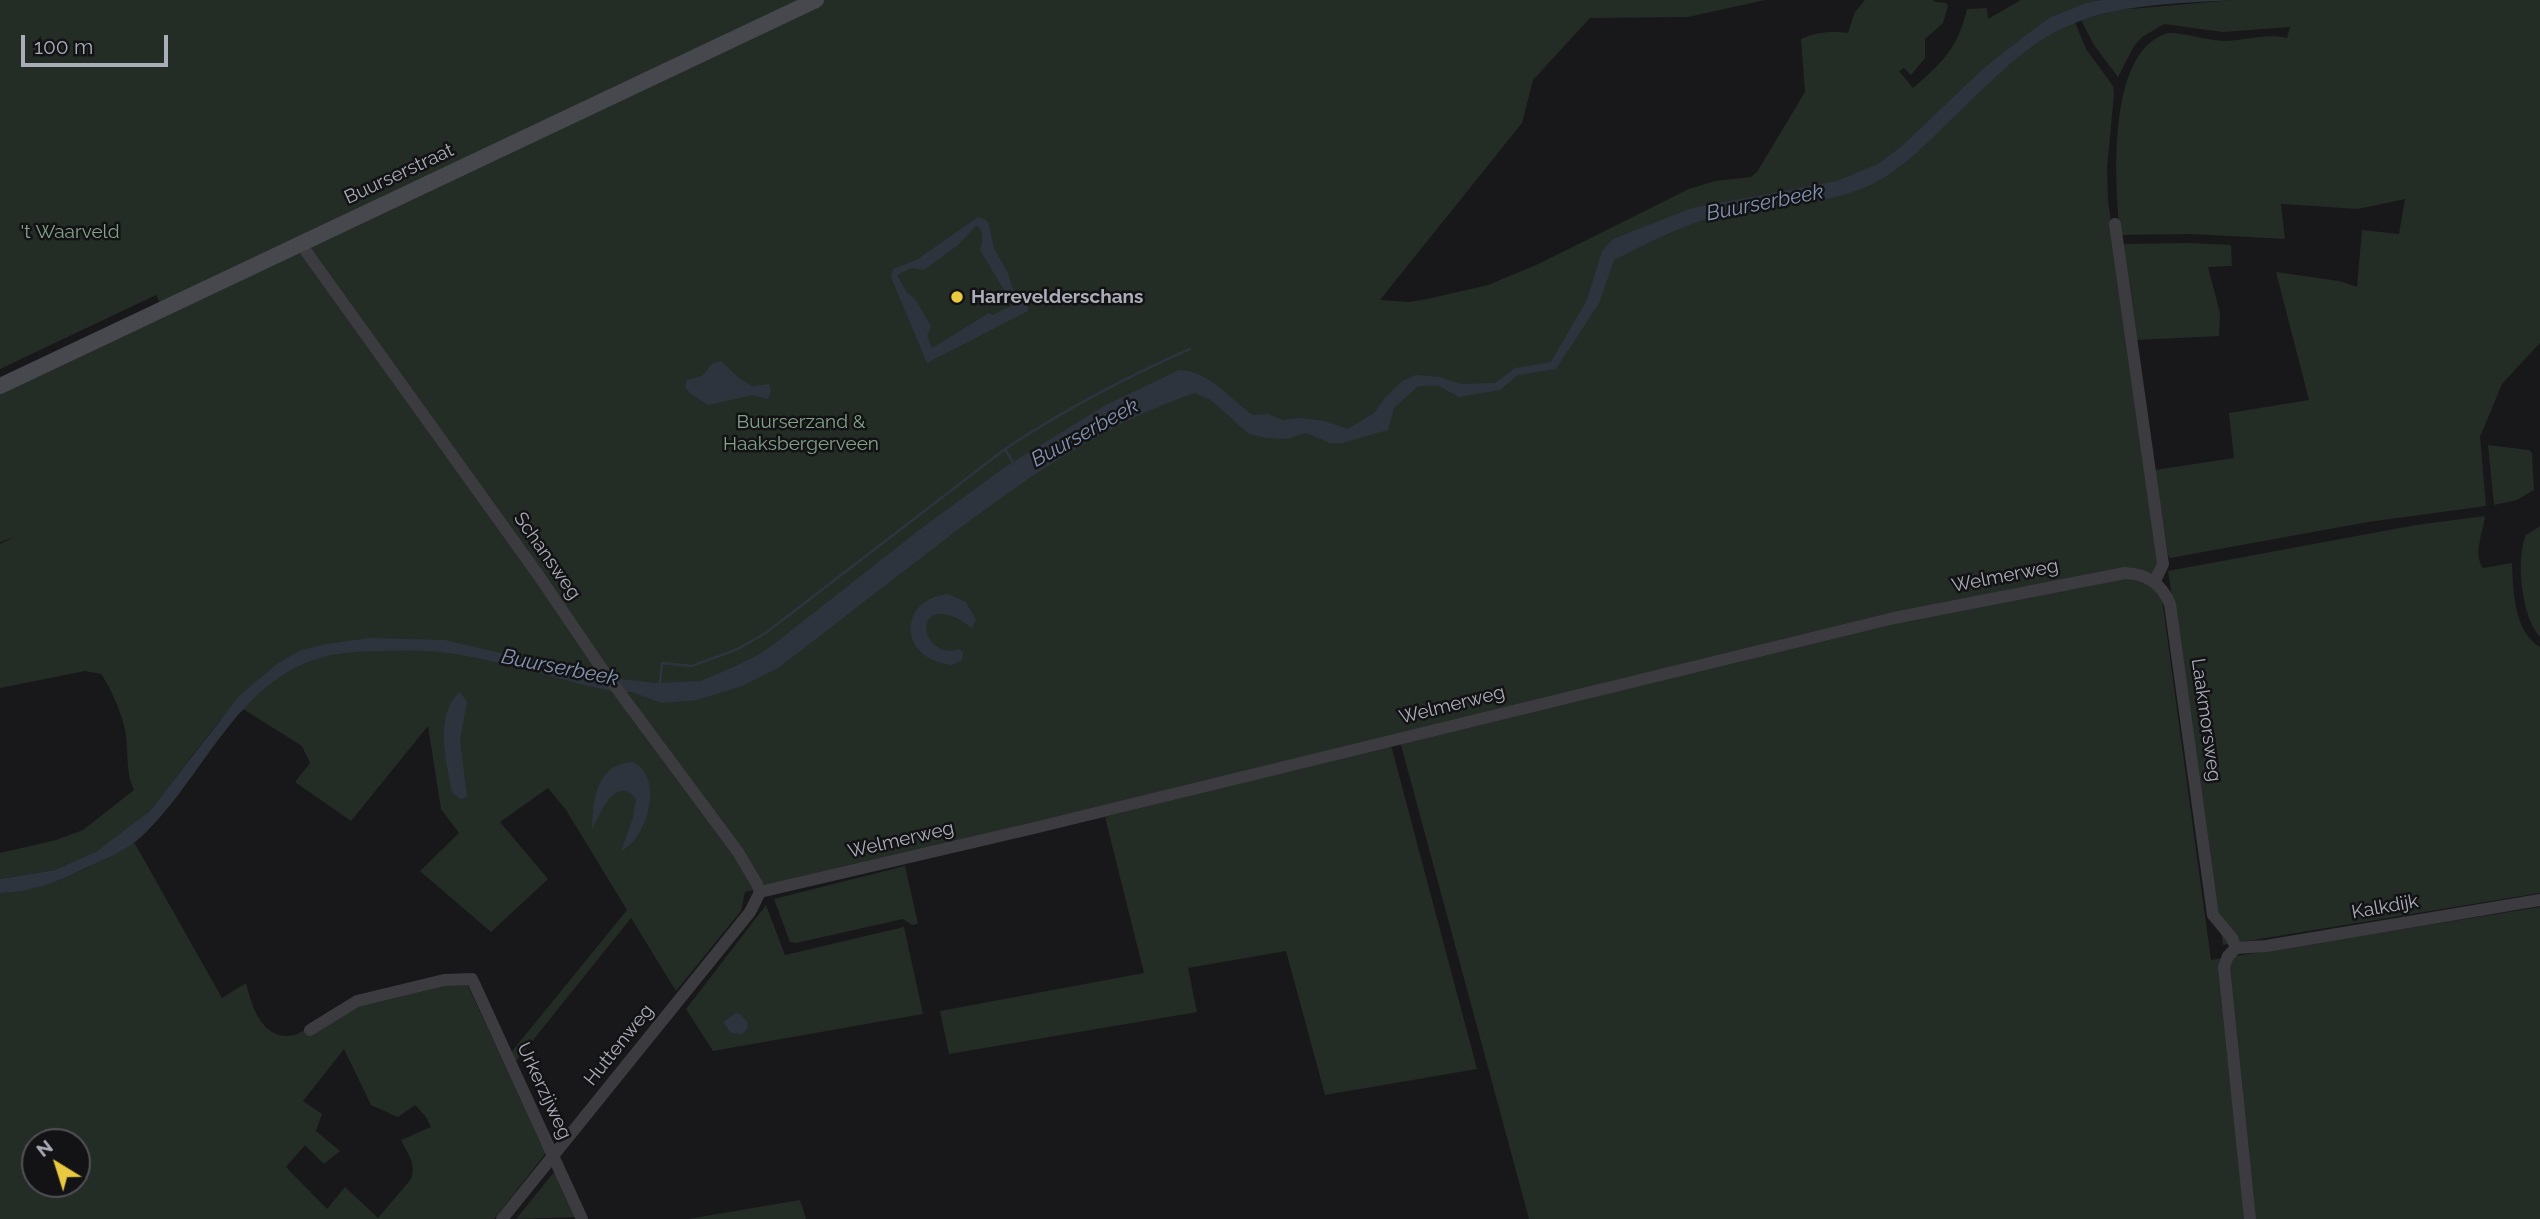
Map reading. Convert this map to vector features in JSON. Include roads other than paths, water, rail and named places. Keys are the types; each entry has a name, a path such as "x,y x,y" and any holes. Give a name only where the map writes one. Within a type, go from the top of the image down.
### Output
{"main road":[{"name":"Buurserstraat","path":"0,386 816,0"}],"street":[{"path":"2115,224 2163,564 2155,581"},
{"name":"Schansweg","path":"300,243 605,673 738,852 760,892"},
{"name":"Welmerweg","path":"760,892 1034,828 1894,618 2125,573 2137,573 2155,581"},
{"name":"Laakmorsweg","path":"2155,581 2170,604 2213,915 2232,938 2236,948"},
{"name":"Huttenweg","path":"502,1219 750,912 760,892"},
{"name":"Kalkdijk","path":"2236,948 2266,946 2540,900"},
{"path":"2236,948 2228,956 2224,967 2250,1219"},
{"name":"Urkerzijweg","path":"310,1030 357,1001 444,980 472,979 582,1219"}],"water":[{"name":"Buurserbeek","path":"2102,0 2233,0 2138,7 2069,25 2036,43 2013,61 1914,155 1875,182 1829,198 1747,210 1700,221 1614,260 1599,303 1556,369 1518,375 1500,390 1459,397 1439,386 1418,386 1394,408 1388,430 1342,443 1330,443 1306,433 1286,439 1249,434 1211,400 1195,393 1160,406 1093,439 1030,478 969,521 778,668 742,686 697,700 661,703 632,692 616,692 447,653 367,651 323,657 293,669 267,687 244,709 163,814 135,842 108,858 55,882 23,891 0,893 0,879 55,870 97,851 149,812 240,695 277,664 299,651 370,638 445,640 604,677 655,683 701,681 760,654 1002,469 1106,405 1179,370 1210,380 1253,415 1268,414 1283,420 1300,418 1324,421 1348,429 1374,413 1402,381 1416,375 1439,377 1461,384 1495,383 1515,368 1551,362 1587,300 1602,251 1613,239 1692,208 1837,181 1878,164 1902,146 1984,68 2030,32 2051,17"},
{"path":"978,217 986,220 994,249 1007,271 1013,289 1028,306 1028,311 927,363 891,277 893,269 918,259","holes":["977,225 982,237 980,250 1013,305 993,315 989,313 932,348 927,336 931,326 897,275 911,268 924,270 958,245"]},
{"path":"721,361 752,386 769,384 771,391 768,399 752,395 708,405 691,394 685,387 687,380 702,376 713,363"},
{"path":"948,594 966,602 976,620 972,628 948,615 937,614 930,618 926,625 931,641 938,647 948,651 960,649 963,653 962,660 952,665 934,660 921,652 913,641 911,629 913,617 920,606 932,598"},
{"path":"460,692 467,702 460,740 467,797 461,799 452,793 444,740 447,713"},
{"path":"632,762 642,769 648,780 649,807 639,834 621,851 633,818 636,799 628,792 615,793 604,806 592,829 594,807 604,777 620,764"},
{"path":"736,1013 748,1023 742,1034 731,1033 723,1022"}],"waterway":[{"path":"1014,464 1005,449 1096,395 1190,349"},
{"path":"660,683 662,663 692,666 738,649 767,632 1005,449"}],"place":[{"name":"Harrevelderschans","path":"957,297"}],"park label":[{"name":"'t Waarveld","path":"70,232"},
{"name":"Buurserzand & Haaksbergerveen","path":"801,433"}]}
